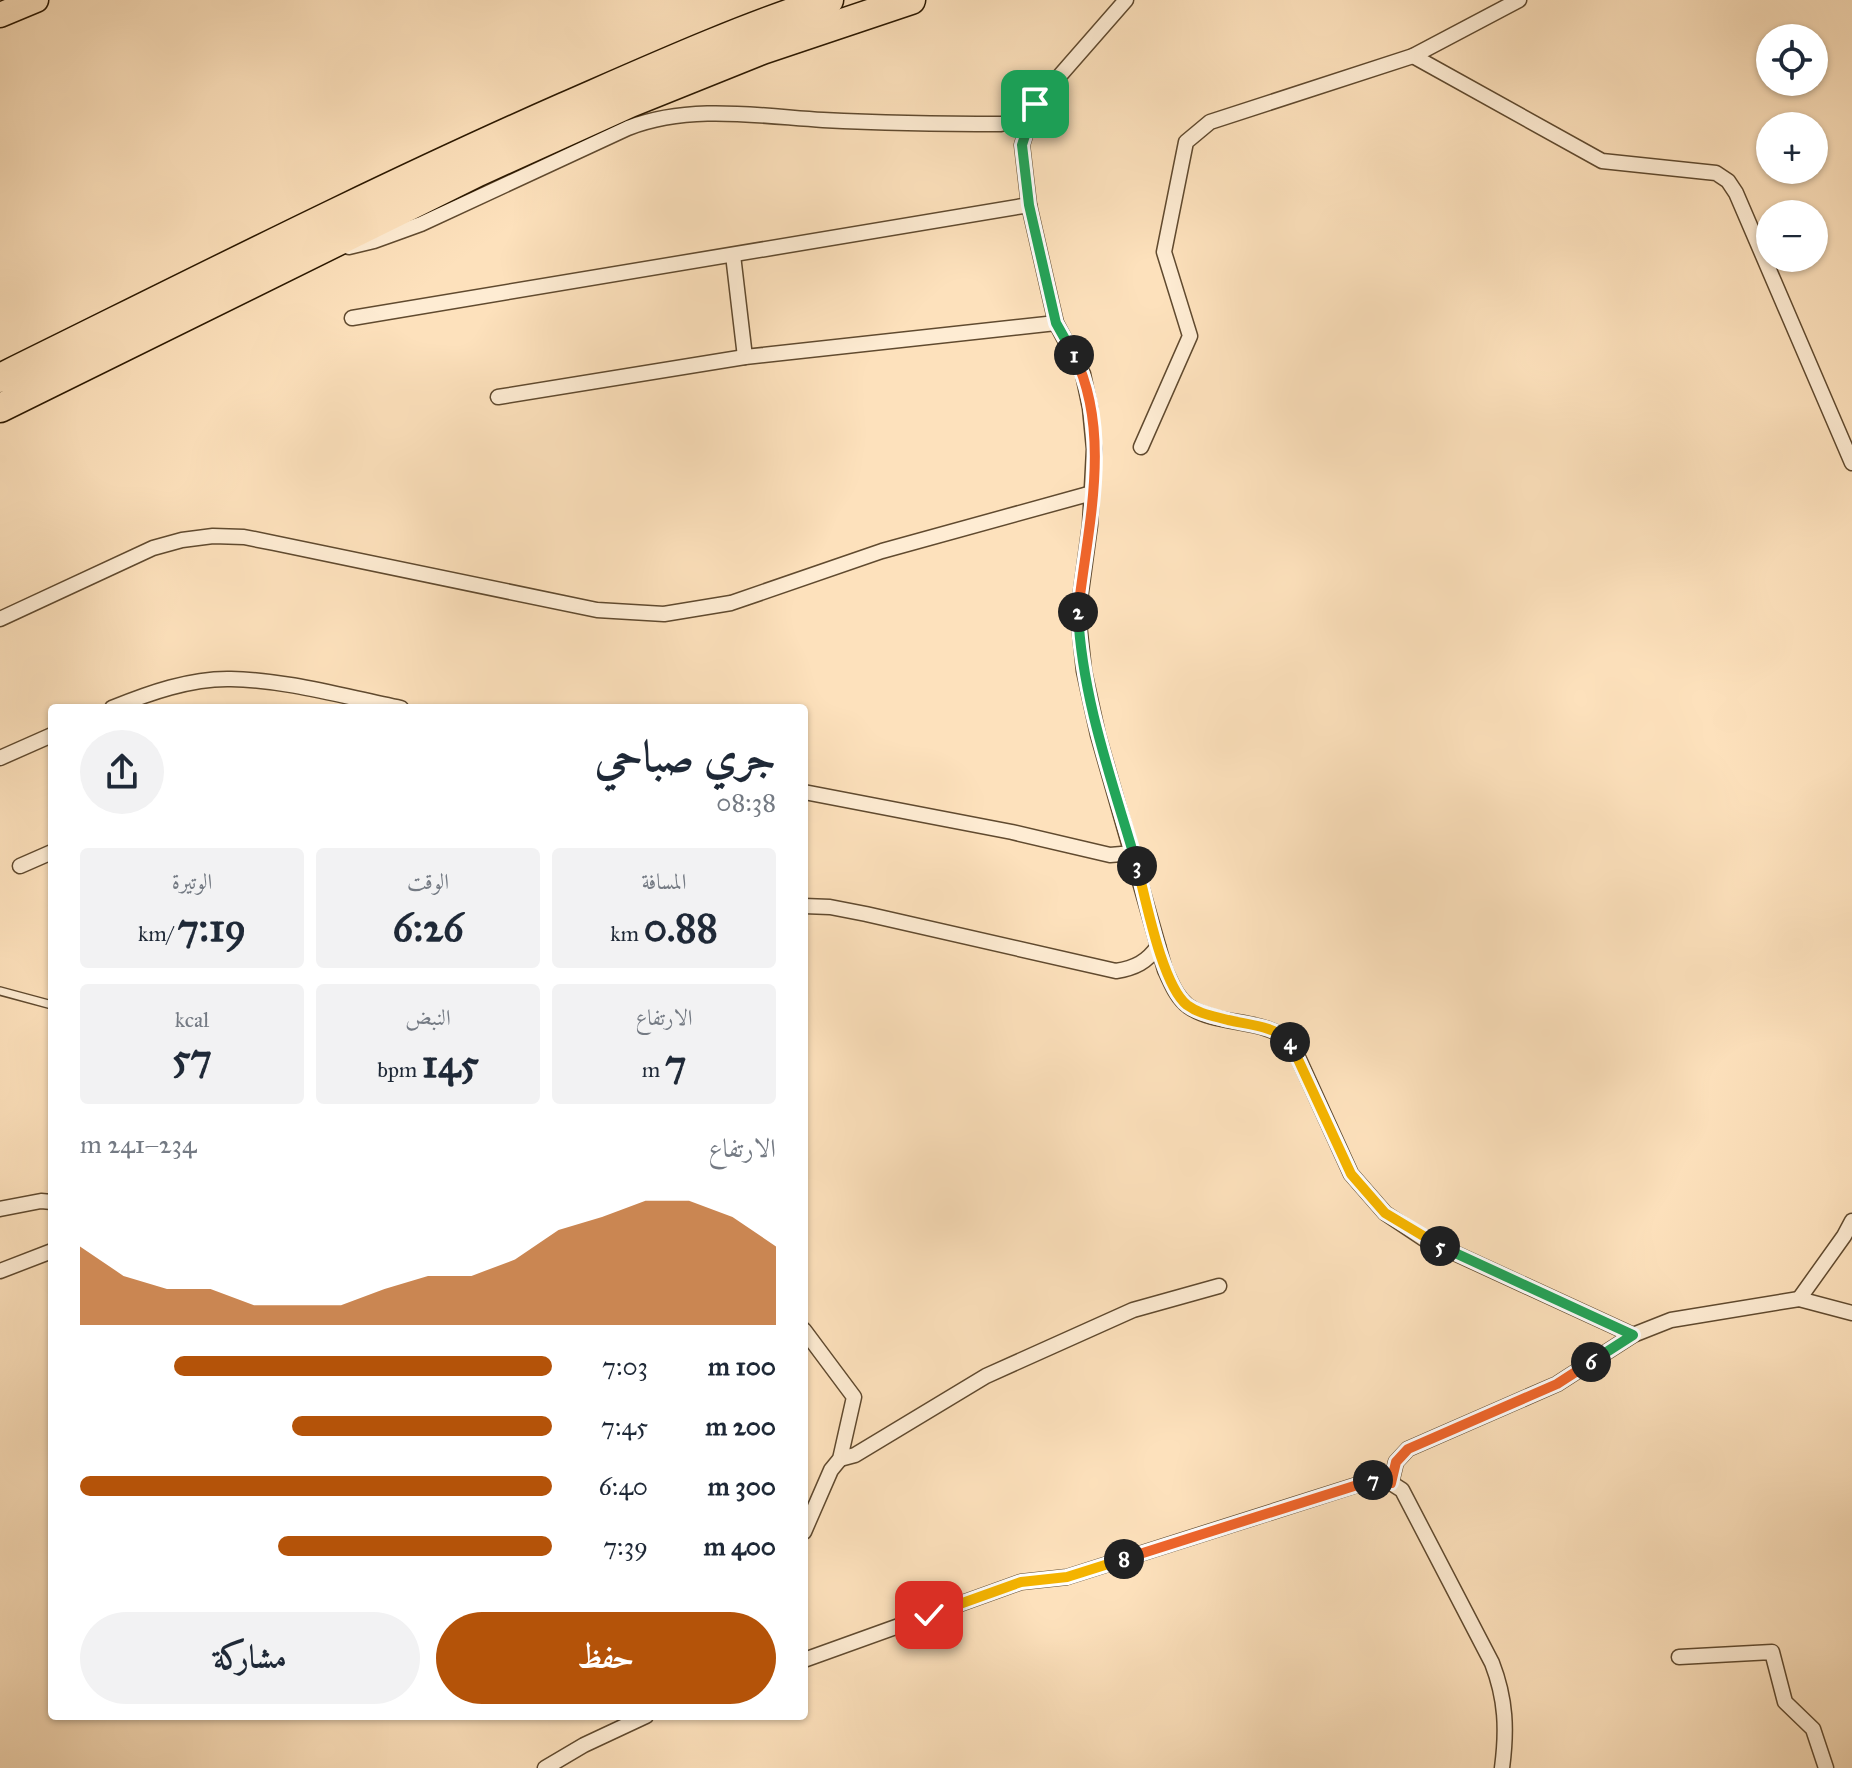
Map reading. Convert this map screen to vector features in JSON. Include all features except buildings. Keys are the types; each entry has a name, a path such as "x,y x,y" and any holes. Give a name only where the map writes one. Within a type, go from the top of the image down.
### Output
{"highway":[{"path":"0,378 242,258 512,130 664,63 829,0"},
{"path":"0,408 478,172 630,103 762,50 911,0"}],"main road":[{"path":"0,15 36,0"}],"street":[{"path":"325,250 350,247 398,234 628,128 664,116 701,113 886,123 1001,124 1020,118 1035,104 1126,0"},
{"path":"1141,447 1190,336 1164,252 1186,142 1210,122 1413,56 1519,0"},
{"path":"1413,56 1602,161 1716,173 1728,181 1736,193 1852,463"},
{"path":"1035,104 1022,145 1029,205 1056,323 1083,374 1094,449 1090,525 1078,614 1084,671 1098,735 1165,970 1177,994 1189,1006 1206,1014 1281,1032 1292,1044 1351,1174 1385,1213 1424,1239 1633,1335"},
{"path":"1001,124 1013,131 1022,145"},
{"path":"352,318 1029,205"},
{"path":"733,255 745,357"},
{"path":"498,397 745,357 1056,323"},
{"path":"0,619 153,548 213,536 259,540 597,610 664,614 731,603 882,551 1092,493"},
{"path":"122,704 146,694 193,683 229,679 273,682 381,704"},
{"path":"0,758 48,737"},
{"path":"808,793 1012,832 1110,855 1133,853"},
{"path":"20,866 48,854"},
{"path":"808,906 866,914 1116,971 1141,964 1158,946"},
{"path":"0,1209 48,1202"},
{"path":"1799,1299 1852,1221"},
{"path":"0,1271 48,1253"},
{"path":"840,1459 855,1455 986,1376 1133,1310 1219,1286"},
{"path":"1391,1483 1396,1462 1408,1449 1557,1384 1633,1335 1671,1320 1799,1299 1852,1313"},
{"path":"808,1335 854,1397 840,1459 808,1512"},
{"path":"808,1659 1021,1582 1067,1577 1369,1481 1391,1483 1402,1490 1492,1663 1506,1717 1502,1768"},
{"path":"1679,1657 1772,1652 1785,1702 1813,1729 1826,1768"},
{"path":"545,1768 584,1745 637,1720"}],"lane":[{"path":"0,991 48,1004"}],"route":[{"path":"929,1615 1021,1582 1074,1575 1369,1481 1391,1483 1396,1462 1408,1449 1557,1384 1633,1335 1424,1239 1385,1213 1351,1174 1292,1044 1281,1032 1206,1014 1189,1006 1177,994 1165,970 1098,735 1084,671 1078,614 1090,525 1094,449 1083,374 1056,323 1029,205 1022,145 1035,104"}]}
